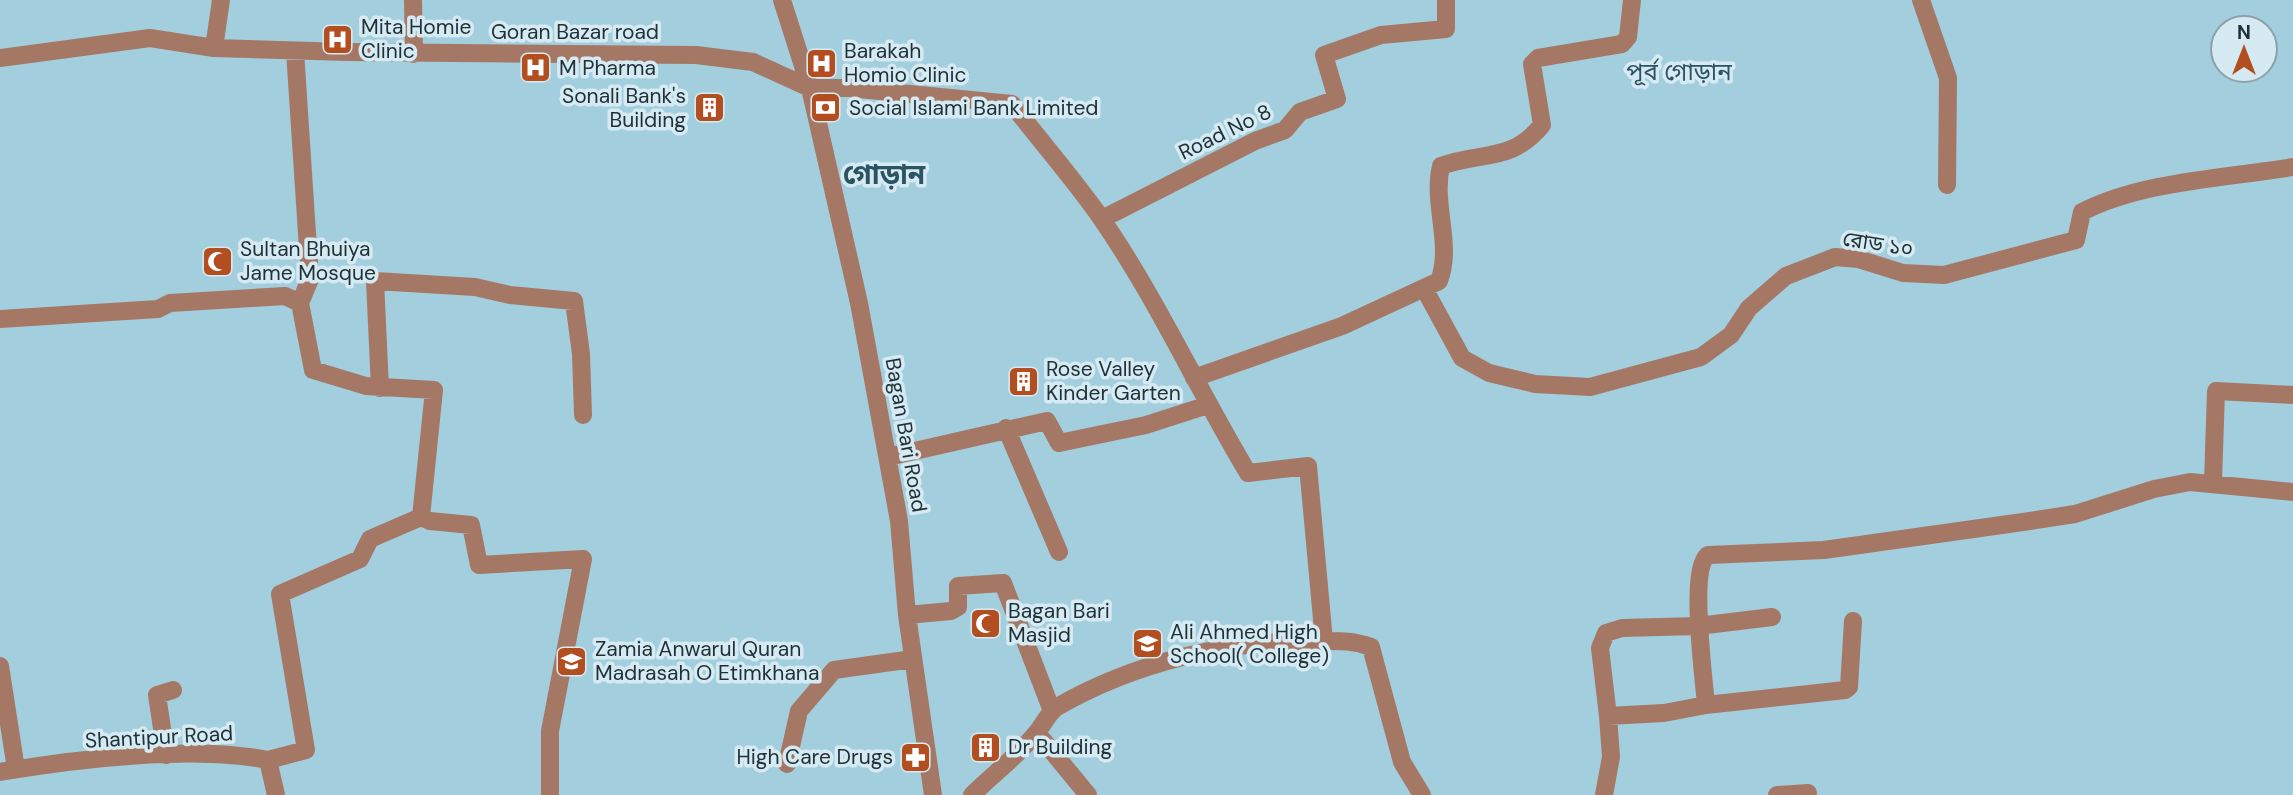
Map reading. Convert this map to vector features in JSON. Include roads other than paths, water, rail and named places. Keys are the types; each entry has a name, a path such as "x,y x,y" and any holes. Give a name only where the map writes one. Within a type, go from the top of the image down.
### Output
{"street":[{"path":"214,48 221,0"},
{"path":"414,0 414,54"},
{"name":"Bagan Bari Road","path":"782,0 810,88 859,303 900,521 907,615 933,795"},
{"name":"Road No 8","path":"1102,219 1255,141 1285,130 1300,112 1337,99 1324,55 1381,36 1446,29 1446,0"},
{"path":"1194,378 1342,326 1425,290 1439,281 1443,272 1438,189 1441,166 1513,151 1535,134 1542,125 1532,64 1538,58 1622,44 1628,37 1632,0"},
{"path":"1922,0 1948,78 1947,185"},
{"name":"Goran Bazar road","path":"0,58 150,38 214,48 295,51 696,55 752,62 810,88"},
{"path":"295,51 310,279 300,303 313,370 380,388 434,390 421,517"},
{"path":"810,88 849,88 1012,104 1102,219 1166,322 1208,405 1248,473 1308,466 1324,641"},
{"name":"রোড ১০","path":"1425,290 1462,358 1489,373 1535,384 1590,387 1700,357 1731,335 1749,308 1786,276 1835,257 1858,259 1903,272 1944,275 2076,240 2082,212 2099,203 2156,188 2293,167"},
{"path":"380,388 375,281 475,286 510,295 574,301 581,354 583,415"},
{"path":"0,319 158,309 170,303 285,296 300,303"},
{"path":"2213,482 2216,391 2293,395"},
{"path":"888,457 1006,428 1047,421 1059,443 1146,425 1208,405"},
{"path":"1006,428 1059,552"},
{"path":"1706,705 1698,626 1701,565 1703,559 1713,553 1824,550 2024,522 2075,514 2154,489 2190,482 2213,482 2293,492"},
{"path":"276,795 268,760 306,750 280,594 360,559 370,539 421,517"},
{"path":"421,517 430,522 471,525 480,565 583,559 550,731 550,795"},
{"path":"907,615 951,611 958,607 958,586 1003,583 1052,711"},
{"path":"1604,795 1611,757 1600,648 1606,634 1622,628 1698,626 1772,617"},
{"path":"1608,716 1664,713 1706,705 1845,690 1849,687 1853,621"},
{"path":"972,795 1037,733 1052,711 1110,682 1166,662 1241,645 1324,641 1357,642 1371,648 1402,762 1422,795"},
{"path":"787,764 799,712 834,670 914,659"},
{"path":"0,666 8,770"},
{"path":"166,755 157,695 173,690"},
{"path":"1037,733 1088,795"},
{"name":"Shantipur Road","path":"8,770 166,755 243,755 268,760"},
{"path":"1777,795 1808,793"}],"place":[{"name":"Mita Homie Clinic","path":"338,39"},
{"name":"Barakah Homio Clinic","path":"821,63"},
{"name":"M Pharma","path":"536,68"},
{"name":"Sonali Bank's Building","path":"709,108"},
{"name":"Social Islami Bank Limited","path":"826,108"},
{"name":"Sultan Bhuiya Jame Mosque","path":"217,261"},
{"name":"Rose Valley Kinder Garten","path":"1023,381"},
{"name":"Bagan Bari Masjid","path":"985,623"},
{"name":"Ali Ahmed High School( College)","path":"1147,644"},
{"name":"Zamia Anwarul Quran Madrasah O Etimkhana","path":"572,661"},
{"name":"Dr Building","path":"985,747"},
{"name":"High Care Drugs","path":"916,757"}],"district":[{"name":"পূর্ব গোড়ান","path":"1679,72"},
{"name":"গোড়ান","path":"884,174"}]}
